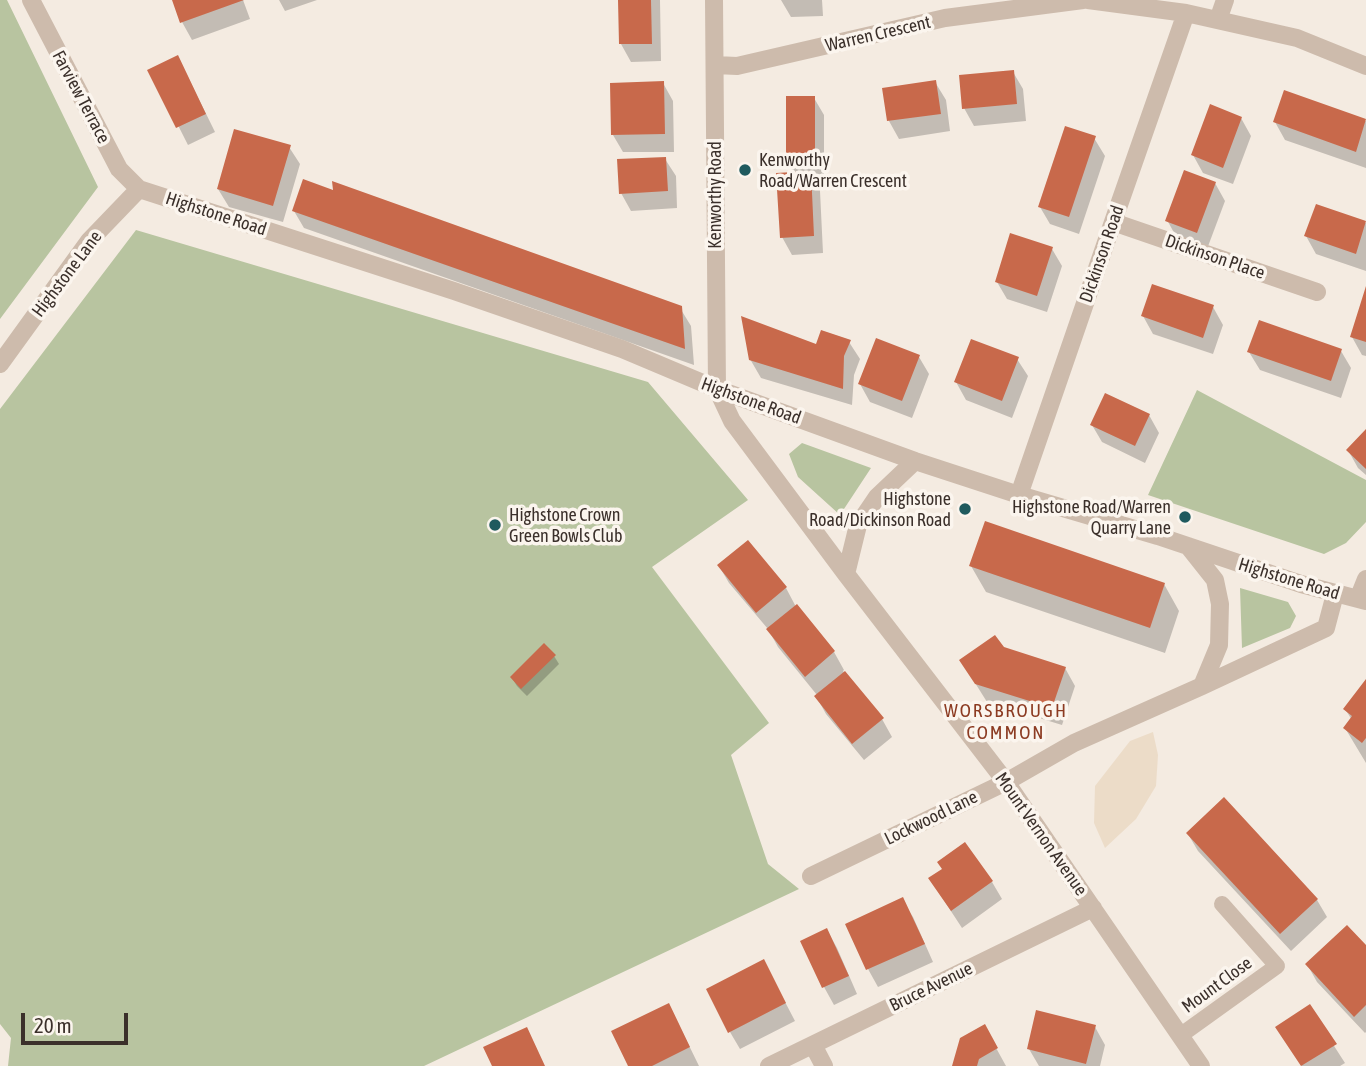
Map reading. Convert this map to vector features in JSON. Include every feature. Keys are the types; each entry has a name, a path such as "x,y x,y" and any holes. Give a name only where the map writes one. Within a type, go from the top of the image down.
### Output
{"street":[{"name":"Farview Terrace","path":"31,0 119,169 139,189"},
{"name":"Kenworthy Road","path":"714,0 717,389"},
{"name":"Warren Crescent","path":"715,65 737,66 945,18 1086,0 1186,13 1297,38 1366,65"},
{"path":"1218,20 1225,0"},
{"name":"Dickinson Road","path":"1019,495 1186,13"},
{"name":"Highstone Lane","path":"0,365 89,241 139,189"},
{"name":"Highstone Road","path":"139,189 441,287 609,345 717,389 915,461 1301,584 1362,600"},
{"name":"Dickinson Place","path":"1112,222 1317,292"},
{"name":"Mount Vernon Avenue","path":"717,389 732,421 1006,782 1201,1066"},
{"path":"846,574 858,526 877,497 915,461"},
{"path":"1188,546 1214,580 1220,604 1219,645 1202,686"},
{"path":"1362,600 1366,579"},
{"name":"Lockwood Lane","path":"811,876 1006,782 1074,743 1326,628 1335,594"},
{"name":"Bruce Avenue","path":"769,1066 1093,908"},
{"path":"813,1045 824,1066"}],"lane":[{"name":"Mount Close","path":"1181,1035 1277,966 1222,904"}],"green space":[{"path":"0,0 7,0 98,187 0,319"},
{"path":"136,230 648,382 748,500 652,567 769,723 731,755 768,864 799,889 424,1066 8,1066 11,1038 0,1024 0,409"},
{"path":"1197,390 1366,480 1366,522 1346,543 1324,554 1148,495"},
{"path":"802,443 871,468 840,515 798,477 789,454"},
{"path":"1240,588 1288,602 1296,616 1290,628 1242,648"}],"shaded area":[{"path":"1153,732 1158,755 1156,786 1136,819 1105,848 1094,823 1095,786 1130,741"}],"building":[{"path":"172,0 244,0 180,23"},
{"path":"618,0 651,0 652,44 619,44"},
{"path":"178,55 206,114 176,128 147,70"},
{"path":"1014,70 1017,104 962,109 959,75"},
{"path":"936,80 941,114 887,121 882,88"},
{"path":"664,81 665,134 611,135 610,83"},
{"path":"1284,90 1366,119 1356,152 1273,122"},
{"path":"786,96 815,96 815,164 786,164"},
{"path":"1210,104 1242,117 1223,168 1191,155"},
{"path":"1065,126 1096,136 1069,217 1038,207"},
{"path":"234,129 291,145 273,206 217,189"},
{"path":"666,157 668,191 619,194 617,159"},
{"path":"1184,170 1216,182 1197,233 1165,221"},
{"path":"811,171 814,236 780,238 776,173"},
{"path":"303,179 333,190 332,181 682,306 685,349 292,211"},
{"path":"1316,204 1366,221 1356,254 1304,236"},
{"path":"1010,233 1053,247 1037,296 995,282"},
{"path":"1152,284 1214,305 1203,338 1141,316"},
{"path":"1366,286 1366,342 1350,337"},
{"path":"741,316 816,344 821,330 851,340 844,356 843,389 749,360"},
{"path":"1259,320 1342,349 1331,381 1247,352"},
{"path":"876,338 920,355 902,401 858,384"},
{"path":"971,339 1019,357 1002,401 954,382"},
{"path":"1105,393 1150,414 1135,446 1090,425"},
{"path":"1366,429 1366,469 1346,450"},
{"path":"985,521 1165,583 1150,628 969,566"},
{"path":"748,540 787,587 756,613 717,565"},
{"path":"797,604 835,651 805,677 766,629"},
{"path":"995,635 1004,647 1066,667 1052,708 975,684 959,660"},
{"path":"544,643 556,655 521,689 510,677"},
{"path":"845,671 884,718 852,744 814,696"},
{"path":"1366,679 1366,738 1362,743 1343,728 1352,716 1343,709"},
{"path":"1224,797 1318,899 1280,934 1186,833"},
{"path":"965,842 993,881 951,911 928,878 942,869 937,862"},
{"path":"903,897 925,944 866,970 845,924"},
{"path":"1347,925 1366,945 1366,1005 1354,1017 1305,964"},
{"path":"827,928 849,976 822,988 800,941"},
{"path":"764,959 786,1003 728,1033 706,989"},
{"path":"669,1003 690,1047 652,1066 628,1066 611,1031"},
{"path":"1310,1004 1337,1044 1301,1066 1275,1027"},
{"path":"1036,1010 1096,1025 1086,1064 1027,1049"},
{"path":"985,1024 998,1048 979,1059 977,1066 952,1066 960,1038"},
{"path":"527,1027 545,1066 492,1066 483,1047"}],"place":[{"name":"Kenworthy Road/Warren Crescent","path":"745,170"},
{"name":"Highstone Road/Dickinson Road","path":"965,509"},
{"name":"Highstone Road/Warren Quarry Lane","path":"1185,517"},
{"name":"Highstone Crown Green Bowls Club","path":"495,525"}],"district":[{"name":"WORSBROUGH COMMON","path":"1006,722"}]}
